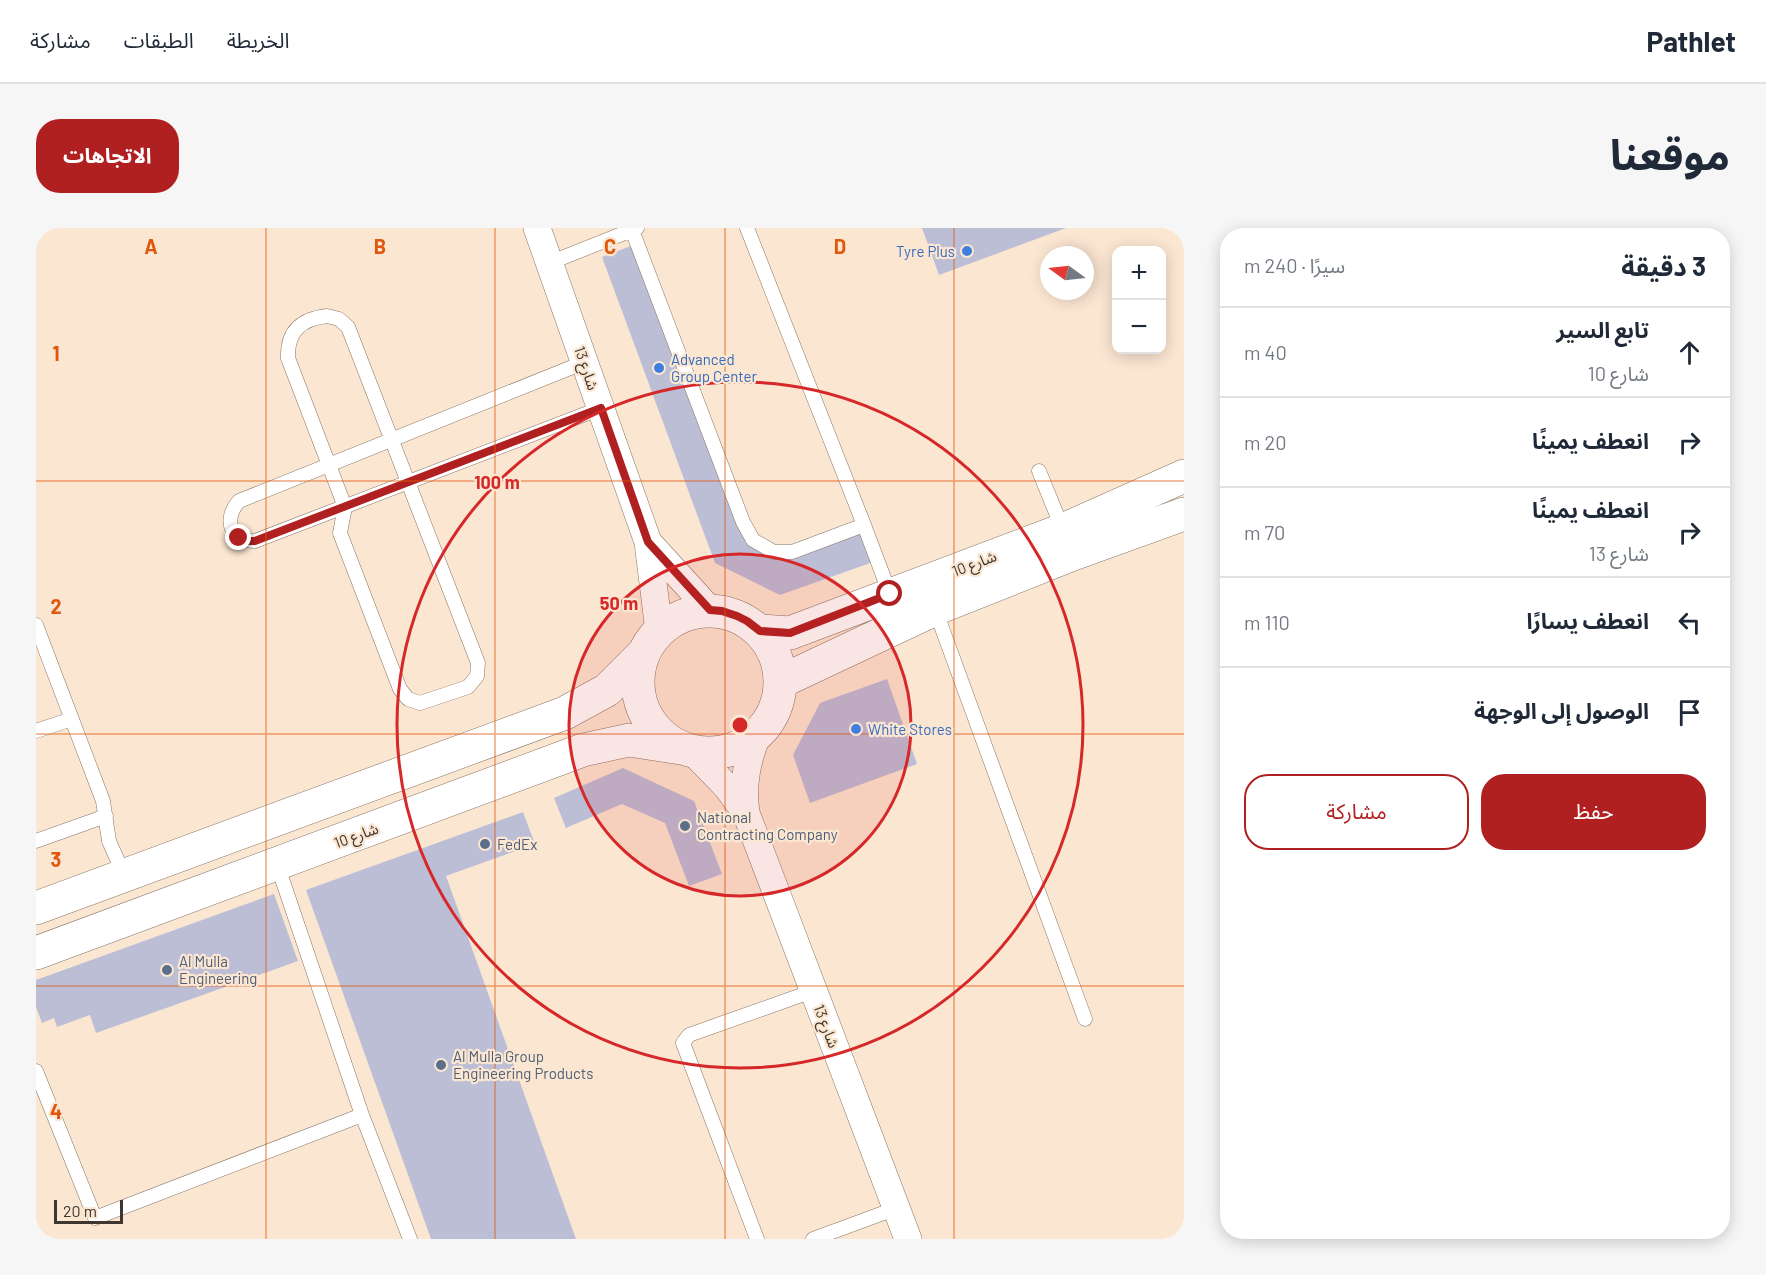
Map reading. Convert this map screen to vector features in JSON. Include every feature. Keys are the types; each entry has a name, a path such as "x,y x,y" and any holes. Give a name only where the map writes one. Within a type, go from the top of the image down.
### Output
{"street":[{"name":"شارع 13","path":"537,228 648,542 651,642"},
{"name":"شارع 10","path":"1068,542 1184,476"},
{"name":"شارع 10","path":"780,682 930,596 1068,542 1184,514"},
{"name":"شارع 13","path":"648,542 710,610"},
{"name":"شارع 10","path":"760,631 790,633 890,594 930,596"},
{"path":"36,908 565,713 607,690 651,642 671,621 682,615 710,610 722,611 747,621 760,631 775,655 780,682 770,719 746,743 715,753 687,750 668,741 650,722 642,708 639,695 638,681 651,642"},
{"name":"شارع 13","path":"758,733 748,759 746,772 744,786 746,813 908,1239"},
{"name":"شارع 10","path":"36,953 583,750 629,740 687,750"},
{"name":"شارع 13","path":"687,750 716,774 746,813"}],"lane":[{"path":"747,228 890,594"},
{"path":"549,263 635,229 743,522 753,540 774,552 792,552 864,525"},
{"path":"327,316 339,319 348,327 478,663 477,676 468,687 420,703 408,699 400,689 340,533 345,507 328,465 288,358 288,346 292,333 302,323 314,317 327,316"},
{"path":"585,362 239,501 232,508 230,517 232,528 239,538 255,541 601,408"},
{"path":"1039,471 1068,542"},
{"path":"930,596 1085,1019"},
{"path":"36,626 103,801 109,841 124,875"},
{"path":"36,731 72,718"},
{"path":"36,840 106,816"},
{"path":"277,864 362,1115 410,1239"},
{"path":"758,1239 683,1043 689,1035 813,991"},
{"path":"36,1071 95,1218 362,1115"},
{"path":"813,1239 897,1208"}],"building":[{"name":"Tyre Plus","path":"922,228 1066,228 939,275"},
{"path":"636,244 745,539 781,557 864,527 876,561 780,595 715,563 602,257"},
{"name":"White Stores","path":"887,679 917,764 810,803 793,755 820,703"},
{"name":"National Contracting Company","path":"623,768 694,801 722,874 689,886 665,823 622,804 566,828 554,798"},
{"name":"Al Mulla Group Engineering Products","path":"523,812 535,844 446,876 576,1239 431,1239 306,890"},
{"name":"Al Mulla Engineering","path":"274,894 298,961 96,1033 90,1015 57,1027 54,1018 42,1023 36,1007 36,980"}],"place":[{"name":"Tyre Plus","path":"967,251"},
{"name":"Advanced Group Center","path":"659,368"},
{"name":"White Stores","path":"856,729"},
{"name":"National Contracting Company","path":"685,826"},
{"name":"FedEx","path":"485,844"},
{"name":"Al Mulla Engineering","path":"167,970"},
{"name":"Al Mulla Group Engineering Products","path":"441,1065"}],"route":[{"path":"239,538 255,541 601,408 648,542 710,610 737,616 760,631 790,633 890,594"}]}
